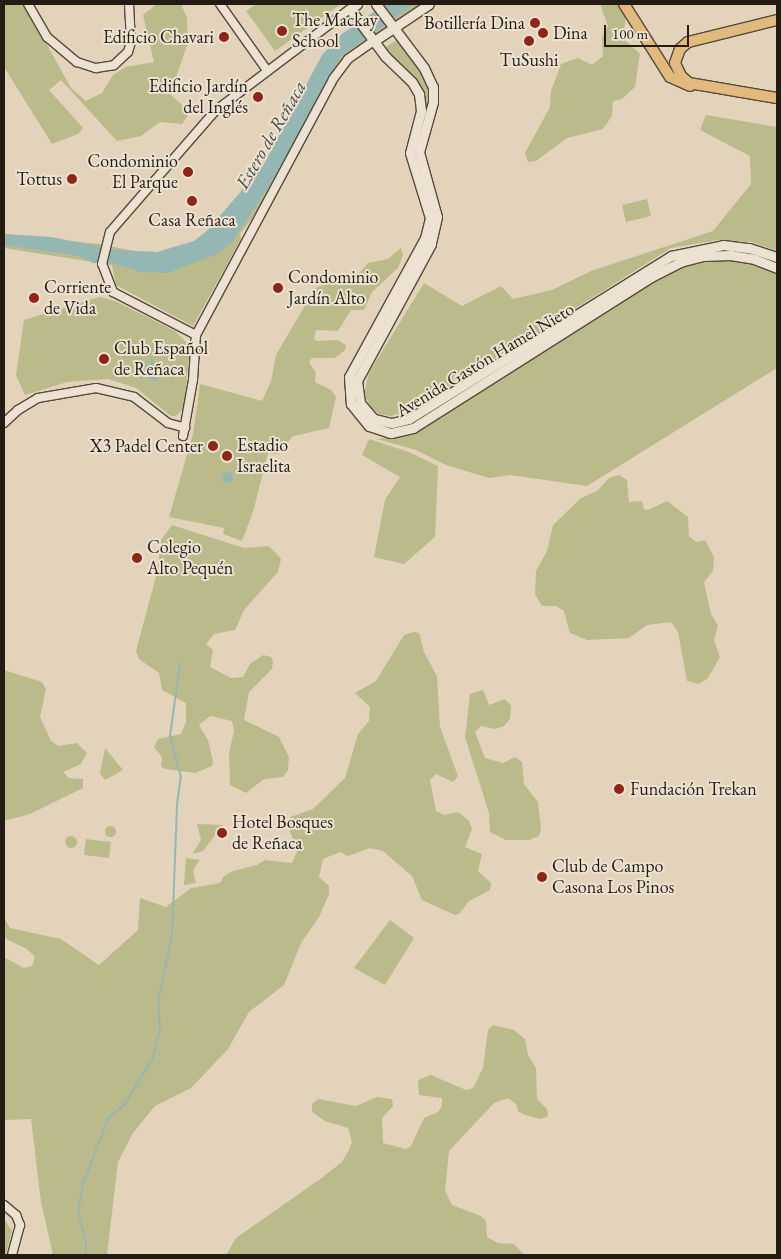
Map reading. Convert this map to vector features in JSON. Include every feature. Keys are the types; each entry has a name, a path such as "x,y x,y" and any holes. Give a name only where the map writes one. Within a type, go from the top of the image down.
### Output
{"main road":[{"name":"Avenida Gastón Hamel Nieto","path":"377,4 431,81 434,102 420,143 421,162 436,209 434,237 357,381 362,407 381,421 396,423 414,416 671,256 723,245 749,248 777,257"},
{"path":"372,39 429,4"},
{"path":"624,4 668,73 681,85 702,86 777,98"},
{"name":"Avenida Gastón Hamel Nieto","path":"354,6 357,18 372,39 418,90 421,107 410,146 411,160 429,207 429,228 379,327 352,369 348,383 349,399 356,413 366,423 381,431 401,432 417,425 671,266 694,258 720,255 754,258 777,268"},
{"path":"668,73 676,63 680,49 688,42 777,20"},
{"path":"676,63 683,79 702,86"}],"street":[{"path":"28,4 46,37 77,62 96,68 114,64 128,52 131,42 129,4"},
{"path":"220,4 266,69"},
{"path":"196,336 113,292 103,259 110,232 209,117 266,69 354,6"},
{"path":"4,423 18,410 38,398 96,388 134,397 168,423 184,432 196,336 333,79 348,59 372,39"},
{"path":"168,423 187,418"},
{"path":"4,1205 16,1215 20,1225 12,1255"}],"shaded area":[{"path":"4,4 24,4 71,88 86,101 102,93 113,75 126,67 154,62 143,15 157,4 181,4 187,18 188,43 170,94 190,112 182,124 160,122 141,136 117,141 61,80 49,90 83,128 78,134 52,144 4,67"},
{"name":"The Mackay School","path":"256,4 341,4 275,51 246,11"},
{"path":"390,4 426,4 342,65 274,189 240,234 241,239 193,326 116,285 112,265 4,248 4,234 99,244 159,256 198,244 267,167 309,87"},
{"path":"600,4 617,4 626,16 623,38 640,54 635,87 622,99 613,101 612,116 603,129 567,138 536,161 528,162 525,153 550,107 551,91 561,64 578,58 592,65 603,56 602,37 608,26"},
{"path":"397,40 423,73 429,92 428,110 416,148 419,167 432,199 434,221 430,237 389,318 357,372 431,226 430,200 413,151 424,107 423,96 417,81 384,48"},
{"path":"706,115 777,127 777,251 751,242 718,240 671,248 417,408 391,416 379,414 370,406 364,394 369,373 424,283 462,306 501,286 513,299 552,290 591,271 713,231 751,184 750,156 700,130"},
{"path":"647,199 651,216 626,222 622,205"},
{"path":"401,248 403,255 398,268 372,292 364,310 351,310 338,331 316,330 314,339 317,341 338,340 346,345 345,350 335,358 312,358 309,362 316,373 315,382 331,390 336,397 329,428 293,436 278,454 268,453 253,512 242,541 223,534 224,528 169,517 193,434 200,384 262,401 271,381 276,355 315,288 360,272 368,263 388,259"},
{"path":"720,259 747,262 777,273 777,368 587,486 510,475 489,478 446,465 416,450 377,439 401,436 428,423 661,277 689,265"},
{"name":"Club Español de Reñaca","path":"99,297 115,301 175,331 186,342 189,357 184,408 176,416 171,416 136,388 108,379 67,382 25,395 16,375 24,320"},
{"path":"369,439 409,452 438,466 435,537 404,564 374,557 385,500 400,477 362,455"},
{"path":"619,475 627,480 629,502 642,501 644,509 648,510 667,501 688,517 689,536 696,542 705,540 714,557 713,571 704,582 711,614 718,626 714,640 720,657 708,678 699,684 687,681 678,632 671,622 647,625 629,638 587,640 570,633 564,611 556,606 542,606 535,594 536,571 547,551 553,525 581,498 597,491 609,478"},
{"path":"172,525 244,548 269,546 281,559 278,572 244,610 235,630 214,634 206,644 213,650 210,667 231,678 243,677 250,664 263,655 271,657 273,661 272,669 249,692 244,720 279,737 289,757 288,770 283,777 264,779 246,793 230,785 229,753 234,731 232,721 210,716 199,725 208,740 213,762 212,766 195,773 165,769 161,766 162,757 154,747 158,739 181,734 186,722 186,703 162,690 159,673 139,659 136,651 158,569 161,540"},
{"path":"414,632 419,633 424,652 437,676 440,727 458,776 453,782 436,774 430,780 436,811 444,815 458,812 469,821 472,829 465,847 482,854 478,871 491,883 490,890 469,901 459,914 455,915 422,900 412,876 383,851 370,848 348,856 340,852 323,859 319,877 329,886 329,894 319,917 301,943 284,985 249,1012 228,1049 191,1088 155,1106 133,1133 118,1162 107,1255 53,1255 41,1202 31,1119 4,1120 4,957 24,968 32,966 35,957 27,949 4,938 4,917 10,928 61,939 99,965 138,930 140,898 166,907 191,888 220,883 224,876 233,871 257,865 265,860 292,863 299,847 295,846 290,831 290,817 313,809 345,778 358,734 369,721 370,707 355,693 376,681 404,635"},
{"path":"4,670 42,682 46,689 40,717 51,741 58,746 77,743 87,753 81,764 63,772 69,778 83,779 83,788 30,814 4,821"},
{"path":"483,690 489,705 505,699 511,706 510,719 504,726 495,729 481,726 475,732 485,758 503,763 515,757 522,762 524,784 538,802 541,828 539,836 529,840 506,840 490,832 489,813 465,737 470,694"},
{"path":"105,748 123,770 105,780 100,774"},
{"path":"197,824 223,825 203,851 193,853 201,840"},
{"path":"110,825 116,831 110,837 104,831"},
{"path":"69,836 73,836 77,842 73,848 69,848 65,844 65,840"},
{"path":"86,839 111,842 109,858 84,855"},
{"path":"186,858 200,860 193,870 196,883 184,885"},
{"path":"390,920 414,938 385,985 354,968"},
{"path":"493,1025 514,1030 525,1039 528,1055 536,1068 537,1099 547,1109 548,1116 541,1119 525,1115 518,1111 516,1104 508,1098 494,1103 449,1151 445,1191 452,1205 481,1216 486,1221 487,1237 498,1243 514,1244 524,1255 226,1255 236,1238 323,1177 342,1162 349,1150 352,1142 348,1128 325,1121 312,1112 312,1104 318,1099 356,1106 377,1097 392,1099 393,1106 382,1118 383,1143 406,1149 411,1146 424,1118 438,1112 442,1106 442,1098 419,1095 418,1080 431,1075 466,1090 473,1088 483,1068 488,1030"},
{"path":"4,1219 12,1231 6,1255 4,1255"}],"water":[{"path":"385,4 414,4 340,57 280,169 232,242 217,254 167,273 141,272 112,263 93,263 79,256 4,245 4,234 51,237 119,250 157,252 194,241 208,230 264,164 322,55 342,34"},
{"path":"151,358 160,371 157,381 149,379 147,373 135,373 134,366 148,365"},
{"path":"227,471 233,477 227,483 221,477"}],"waterway":[{"path":"86,1255 86,1242 78,1213 82,1187 108,1118 125,1104 153,1057 160,1028 158,1002 172,936 177,804 181,777 170,736 180,664"}],"place":[{"name":"Botillería Dina","path":"535,23"},
{"name":"The Mackay School","path":"282,31"},
{"name":"Dina","path":"543,33"},
{"name":"Edificio Chavari","path":"224,37"},
{"name":"TuSushi","path":"529,41"},
{"name":"Edificio Jardín del Inglés","path":"258,97"},
{"name":"Condominio El Parque","path":"188,172"},
{"name":"Tottus","path":"72,179"},
{"name":"Casa Reñaca","path":"192,201"},
{"name":"Condominio Jardín Alto","path":"278,288"},
{"name":"Corriente de Vida","path":"34,298"},
{"name":"Club Español de Reñaca","path":"104,359"},
{"name":"X3 Padel Center","path":"213,446"},
{"name":"Estadio Israelita","path":"227,456"},
{"name":"Colegio Alto Pequén","path":"137,558"},
{"name":"Fundación Trekan","path":"619,789"},
{"name":"Hotel Bosques de Reñaca","path":"222,833"},
{"name":"Club de Campo Casona Los Pinos","path":"542,877"}],"water label":[{"name":"Estero de Reñaca","path":"271,135"}]}
